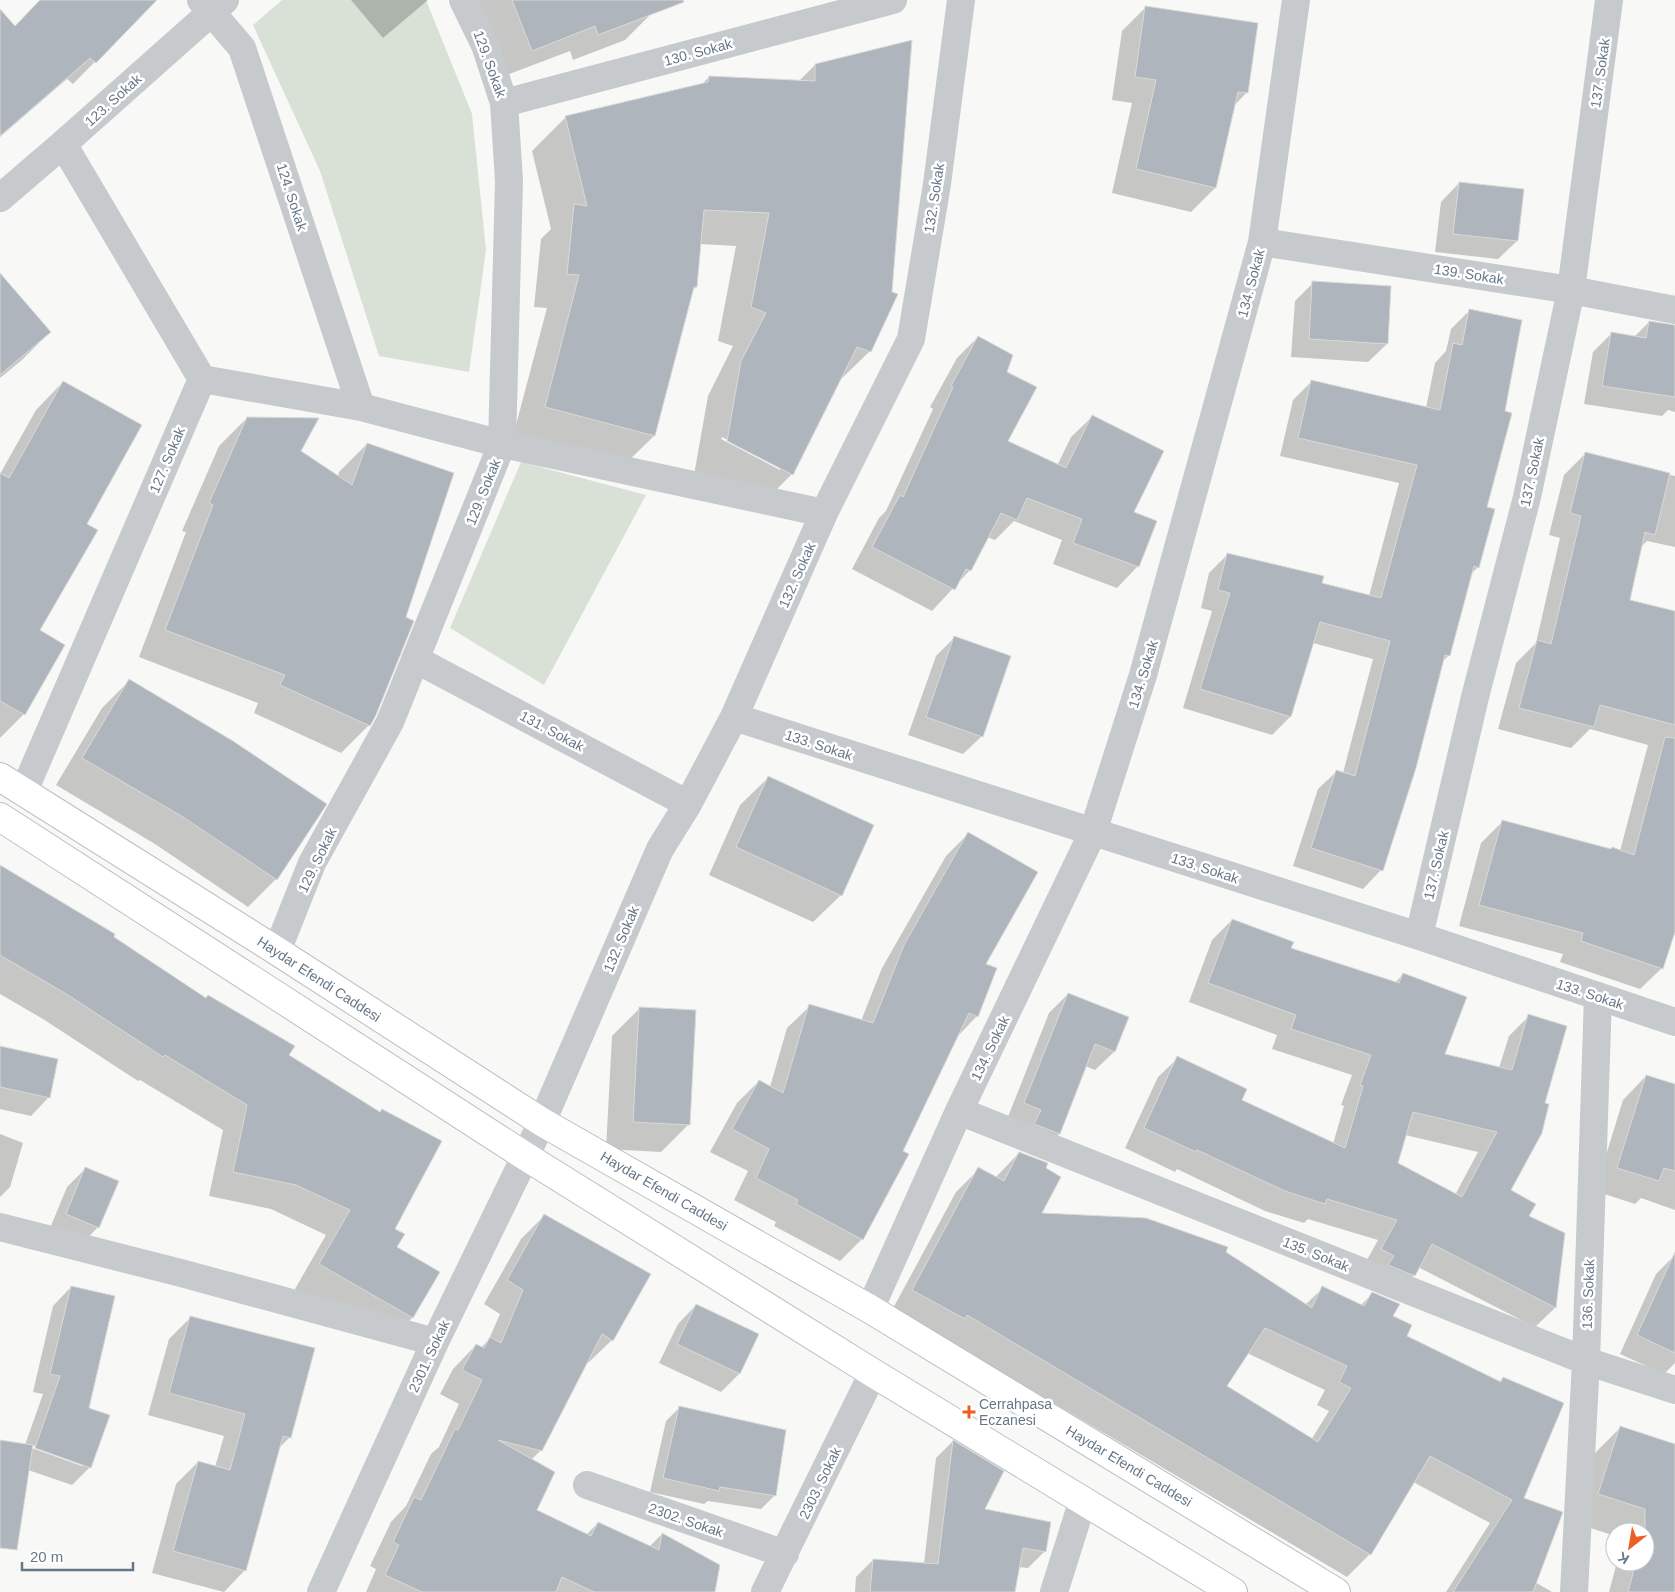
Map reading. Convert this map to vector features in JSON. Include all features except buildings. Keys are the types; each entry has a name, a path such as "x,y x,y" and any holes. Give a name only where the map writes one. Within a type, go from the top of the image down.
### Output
{"main road":[{"name":"Haydar Efendi Caddesi","path":"0,777 277,951 542,1122 870,1309 1336,1592"},
{"path":"0,817 525,1156 874,1373 1233,1592"}],"street":[{"name":"129. Sokak","path":"277,951 312,863 390,722 502,444 509,181 504,103 485,45 463,0"},
{"name":"130. Sokak","path":"504,103 893,0"},
{"name":"132. Sokak","path":"542,1122 660,849 688,804 734,717 824,513 911,340 937,184 961,0"},
{"name":"134. Sokak","path":"870,1309 959,1112 1093,832 1143,675 1262,242 1296,0"},
{"name":"137. Sokak","path":"1419,936 1475,697 1527,497 1571,290 1609,0"},
{"name":"123. Sokak","path":"0,198 63,144 213,4"},
{"name":"124. Sokak","path":"213,4 242,48 362,407"},
{"path":"63,144 202,379 362,407 502,444 824,513"},
{"name":"139. Sokak","path":"1262,242 1571,290 1675,310"},
{"name":"127. Sokak","path":"24,791 202,379"},
{"name":"131. Sokak","path":"415,659 688,804"},
{"name":"133. Sokak","path":"734,717 1419,936 1675,1022"},
{"name":"136. Sokak","path":"1574,1592 1586,1361 1598,996"},
{"name":"135. Sokak","path":"959,1112 1586,1361 1675,1390"},
{"name":"2301. Sokak","path":"321,1592 435,1342 542,1122"},
{"path":"0,1227 172,1270 435,1342"},
{"name":"2303. Sokak","path":"765,1592 874,1373"},
{"name":"2302. Sokak","path":"587,1485 785,1554"},
{"path":"1054,1592 1083,1500"}],"shaded area":[{"path":"282,0 426,0 472,114 486,250 469,372 379,356 320,171 253,25"},
{"path":"521,462 646,495 544,685 450,628"}],"place":[{"name":"Cerrahpasa Eczanesi","path":"969,1412"}]}
